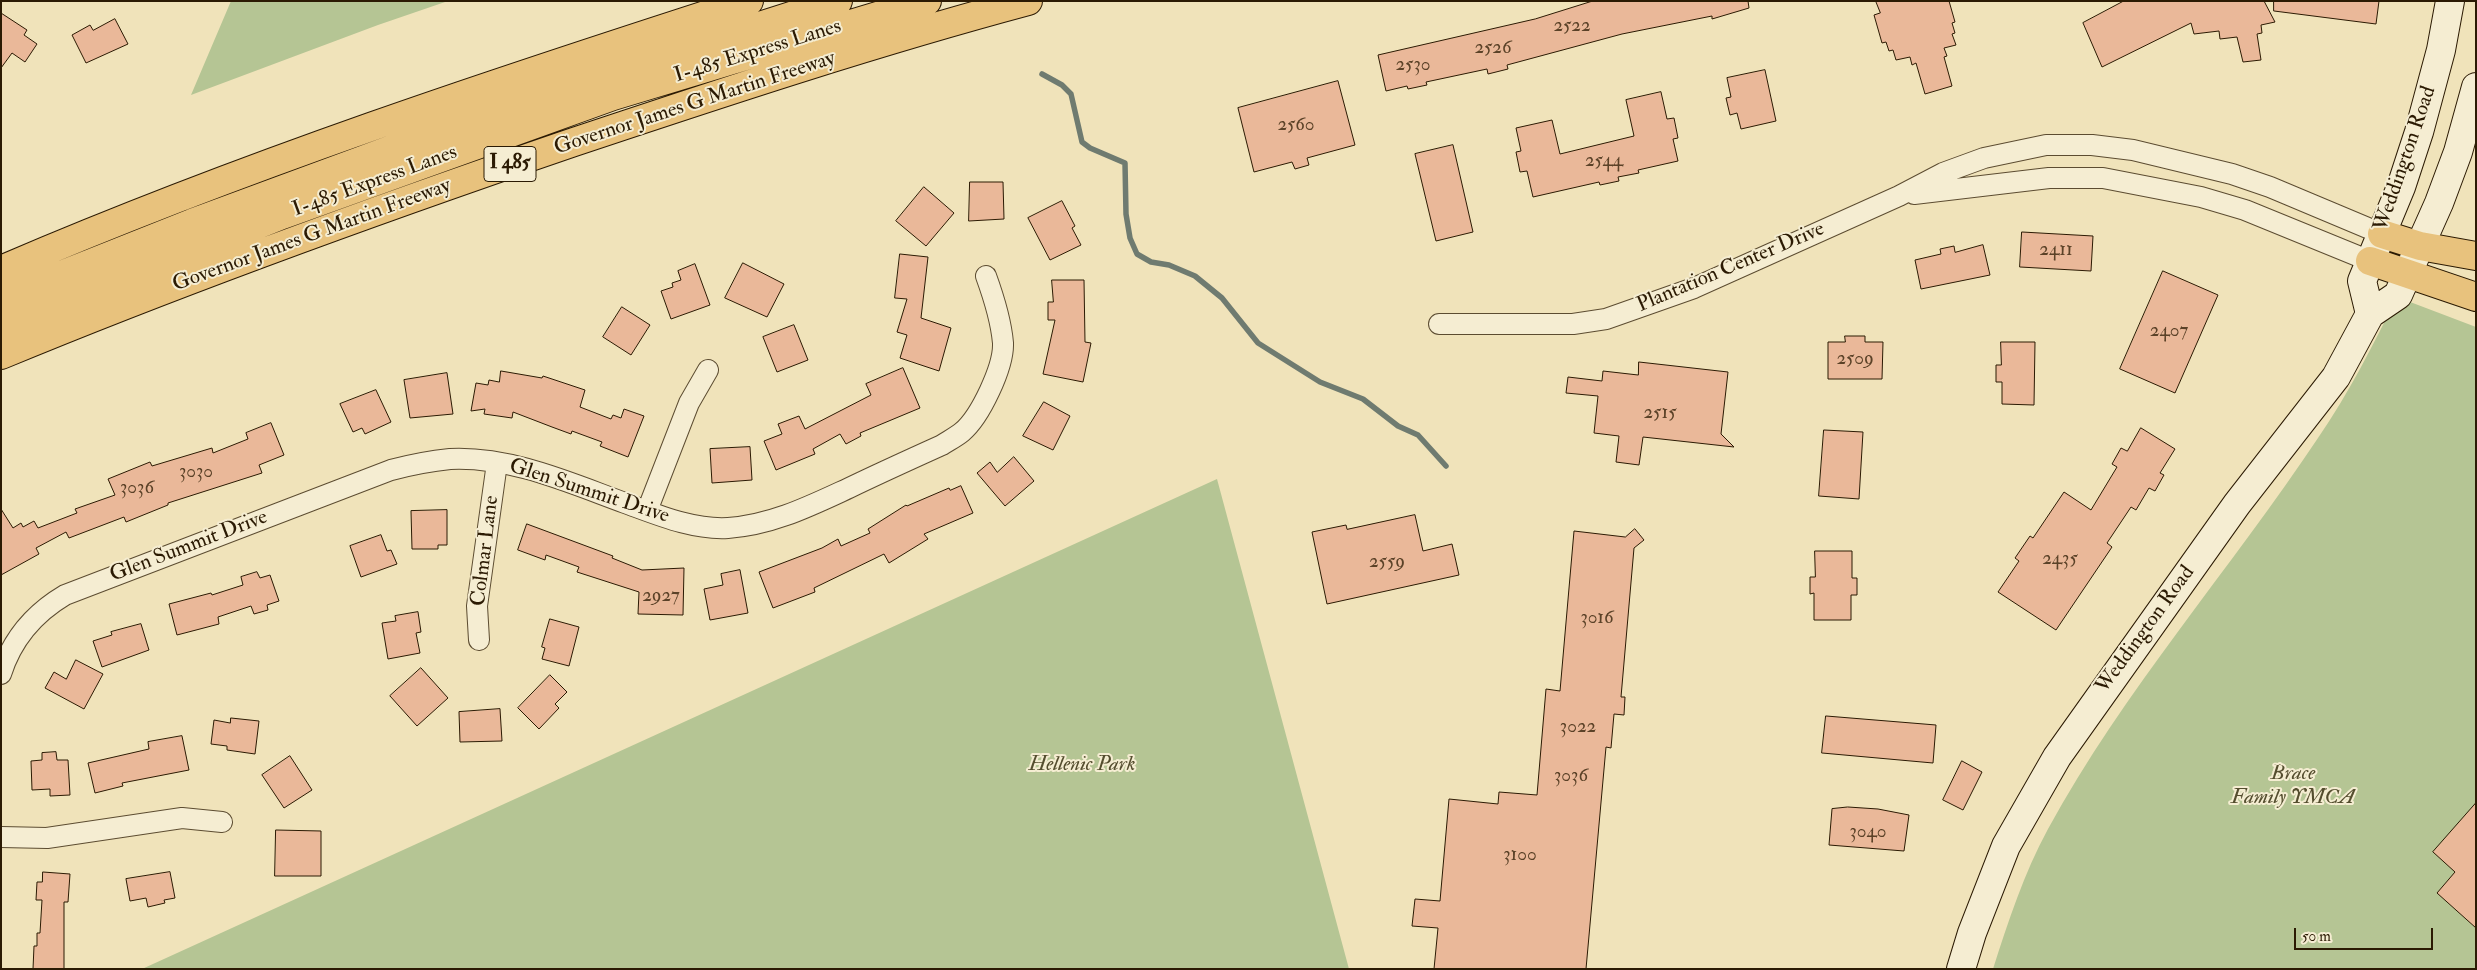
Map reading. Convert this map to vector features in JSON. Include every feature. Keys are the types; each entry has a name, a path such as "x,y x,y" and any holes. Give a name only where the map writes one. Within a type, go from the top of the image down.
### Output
{"highway":[{"path":"1,270 215,185 517,76 749,1"},
{"name":"I-485 Express Lanes","path":"1,299 192,223 512,105 838,1"},
{"name":"I-485 Express Lanes","path":"1,327 282,215 614,96 927,1"},
{"name":"Governor James G Martin Freeway","path":"1,356 251,257 414,196 725,92 1028,1"},
{"path":"2382,234 2420,246 2476,256"},
{"path":"2370,261 2476,297"}],"main road":[{"name":"Weddington Road","path":"2370,314 2362,281 2401,187 2419,132 2441,50 2450,1"},
{"name":"Weddington Road","path":"1961,969 1972,933 2006,846 2057,757 2237,504 2331,384 2370,314 2398,295 2458,152 2476,87"}],"street":[{"name":"Plantation Center Drive","path":"1439,324 1573,324 1606,319 1694,288 1899,196 1943,173 1984,158 2046,145 2092,145 2133,150 2232,174 2270,187 2382,234"},
{"name":"Plantation Center Drive","path":"1899,196 2049,178 2103,178 2201,197 2245,210 2370,261"},
{"name":"Glen Summit Drive","path":"1,674 15,640 31,620 48,605 65,595 391,470 451,459 497,463 545,474 646,511 696,525 726,528 766,522 797,512 942,445 963,432 987,398 1000,362 1003,344 997,307 986,276"},
{"path":"646,511 689,403 708,370"},
{"name":"Colmar Lane","path":"479,640 477,606 497,463"},
{"path":"1,837 47,838 182,818 222,822"}],"green space":[{"path":"231,1 448,1 378,25 191,95"},
{"name":"Brace Family YMCA","path":"2397,297 2476,327 2476,969 1993,969 2031,863 2048,829 2078,778 2144,679 2284,487 2329,421 2360,369"},
{"name":"Hellenic Park","path":"1217,479 1349,969 142,969"}],"building":[{"path":"1593,1 1748,1 1749,8 1712,19 1712,16 1622,34 1507,65 1508,69 1488,74 1487,69 1426,82 1427,85 1408,89 1407,86 1386,91 1378,55 1535,19"},
{"path":"1876,1 1949,1 1955,22 1952,23 1955,33 1952,34 1956,45 1944,48 1947,56 1944,57 1952,86 1925,94 1916,63 1912,65 1910,57 1896,60 1893,50 1889,51 1886,42 1882,43 1874,15 1880,13"},
{"path":"2124,1 2264,1 2275,22 2261,25 2262,33 2257,34 2261,60 2243,62 2237,37 2220,39 2219,31 2194,34 2191,23 2102,67 2083,23"},
{"path":"2274,1 2379,1 2376,24 2274,11"},
{"path":"1,13 27,30 24,35 37,44 25,62 12,53 1,68"},
{"path":"115,19 128,44 86,63 72,35 90,25 93,30"},
{"path":"1765,70 1776,121 1741,129 1737,113 1730,115 1726,98 1731,97 1727,78"},
{"path":"1338,81 1355,145 1307,158 1309,165 1295,169 1292,162 1254,172 1238,108"},
{"path":"1661,92 1667,119 1674,118 1678,138 1673,139 1678,161 1638,170 1639,173 1618,177 1619,181 1600,185 1599,182 1533,197 1527,171 1520,172 1516,152 1521,151 1516,128 1552,120 1560,154 1634,136 1626,100"},
{"path":"1453,145 1473,232 1436,241 1415,154"},
{"path":"970,182 1003,182 1004,219 969,221"},
{"path":"924,187 954,213 926,246 896,221"},
{"path":"1062,201 1075,226 1072,228 1081,245 1050,260 1028,218"},
{"path":"2022,232 2093,236 2091,271 2020,267"},
{"path":"1983,245 1990,275 1921,289 1915,260 1941,254 1940,249 1954,246 1955,252"},
{"path":"900,254 928,257 921,318 951,328 939,371 900,358 907,335 897,332 907,299 895,298"},
{"path":"743,263 784,284 767,317 725,298"},
{"path":"695,264 710,305 671,319 661,291 673,287 672,283 681,280 678,271"},
{"path":"2163,271 2218,295 2175,393 2120,369"},
{"path":"1052,280 1084,280 1085,342 1091,343 1083,382 1043,374 1055,320 1048,320 1048,302 1053,302"},
{"path":"622,307 650,325 631,355 603,337"},
{"path":"794,325 808,360 777,372 763,337"},
{"path":"1845,336 1865,336 1865,342 1883,342 1882,379 1828,379 1828,342 1845,342"},
{"path":"2001,342 2035,342 2034,405 2002,404 2002,382 1996,382 1996,365 2001,365"},
{"path":"1639,362 1728,372 1721,434 1734,447 1643,437 1639,465 1616,462 1619,436 1594,433 1598,396 1566,393 1568,377 1602,381 1603,371 1638,375"},
{"path":"903,368 920,408 860,433 861,436 846,444 840,434 813,449 815,454 776,470 764,441 782,434 778,424 799,416 805,429 871,395 866,384"},
{"path":"501,371 542,378 543,376 585,390 580,407 611,419 613,415 621,418 624,409 644,416 628,457 600,446 602,442 572,431 571,434 513,412 512,418 484,414 485,409 471,411 476,383 488,385 489,380 499,382"},
{"path":"447,373 453,414 410,418 404,380"},
{"path":"376,390 391,422 365,434 362,428 353,432 340,404"},
{"path":"1044,402 1070,416 1053,450 1023,436"},
{"path":"271,423 284,455 259,465 262,473 168,503 168,505 126,522 124,517 69,538 66,532 36,548 39,554 1,575 1,509 13,528 21,523 23,527 34,521 38,528 77,513 75,509 115,495 108,479 150,462 152,466 212,448 213,453 248,439 246,433"},
{"path":"2141,428 2175,449 2160,473 2164,475 2155,491 2149,488 2136,510 2131,507 2107,543 2112,547 2056,630 1998,592 2019,561 2015,558 2030,536 2033,538 2064,492 2091,510 2117,467 2112,464 2121,448 2127,451"},
{"path":"1824,430 1863,432 1859,499 1819,496"},
{"path":"750,447 752,480 712,483 710,449"},
{"path":"1014,457 1034,481 1005,506 977,473 990,462 997,472"},
{"path":"961,486 973,513 924,534 928,539 889,563 884,554 814,588 815,592 773,608 759,572 822,548 838,539 841,546 870,533 868,529 906,505 949,488 950,490"},
{"path":"447,510 447,545 438,545 438,549 412,549 411,511"},
{"path":"1415,515 1423,551 1452,544 1459,575 1327,604 1312,532 1346,525 1347,529"},
{"path":"527,524 613,556 612,558 642,570 684,568 683,615 638,614 639,592 577,572 579,567 546,555 545,560 518,550"},
{"path":"1635,529 1644,540 1634,548 1621,697 1625,697 1624,715 1614,714 1611,748 1606,747 1586,969 1434,969 1438,928 1412,926 1415,899 1440,901 1449,799 1498,804 1499,792 1537,795 1546,689 1560,691 1574,531 1625,537"},
{"path":"381,535 387,551 391,550 397,564 361,577 350,546"},
{"path":"1815,551 1852,551 1852,578 1857,578 1857,595 1851,595 1851,620 1814,620 1814,593 1810,594 1810,577 1815,577"},
{"path":"740,570 748,613 710,620 704,589 723,585 721,574"},
{"path":"257,572 260,578 270,575 279,601 267,605 268,610 254,614 251,606 218,617 219,624 177,635 169,604 211,593 212,595 243,585 241,577"},
{"path":"418,612 421,632 416,633 420,653 388,659 382,623 396,621 395,616"},
{"path":"550,619 579,627 569,666 542,659 545,648 542,647"},
{"path":"141,624 149,650 102,667 93,641 112,635 111,632"},
{"path":"76,660 103,674 84,709 45,688 54,672 66,679"},
{"path":"421,668 448,698 417,726 390,696"},
{"path":"550,675 567,692 555,704 559,708 539,729 518,708"},
{"path":"500,709 502,741 460,742 459,712"},
{"path":"1826,716 1936,725 1933,763 1822,753"},
{"path":"231,718 259,721 255,754 227,750 227,746 211,744 214,720 230,723"},
{"path":"182,736 189,770 122,783 123,786 95,793 88,763 149,749 148,742"},
{"path":"56,752 57,760 68,760 70,795 50,796 50,789 32,790 31,761 42,760 42,753"},
{"path":"290,756 312,790 284,808 262,775"},
{"path":"1962,761 1982,772 1963,810 1943,800"},
{"path":"2476,803 2476,928 2437,893 2455,872 2433,852"},
{"path":"1848,807 1878,809 1909,815 1904,851 1829,845 1832,809"},
{"path":"276,830 321,831 321,876 275,876"},
{"path":"43,872 70,874 68,902 64,902 64,969 33,969 34,946 37,946 37,933 40,933 42,900 36,900 37,882 42,882"},
{"path":"170,872 175,898 164,900 165,903 148,907 146,898 130,901 126,879"}],"waterway":[{"path":"1042,74 1062,85 1071,94 1082,142 1090,148 1125,163 1126,214 1130,238 1137,254 1151,262 1169,265 1195,276 1222,298 1258,343 1320,382 1363,399 1398,426 1418,435 1446,466"}]}
